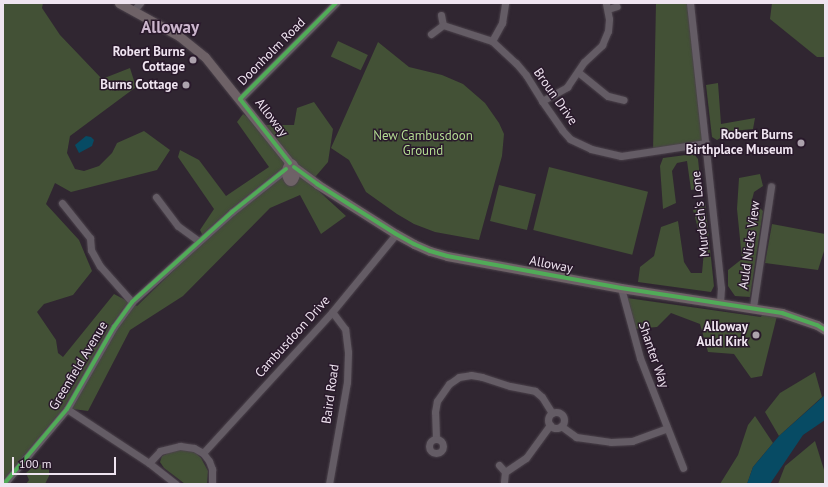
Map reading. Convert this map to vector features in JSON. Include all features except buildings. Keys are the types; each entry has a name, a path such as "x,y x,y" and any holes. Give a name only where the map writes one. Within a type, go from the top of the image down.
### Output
{"main road":[{"name":"Alloway","path":"119,3 179,36 198,50 240,99 290,166 414,244 447,256 620,288 753,307 798,318 825,330"}],"street":[{"path":"133,11 140,3"},
{"name":"Doonholm Road","path":"240,99 336,3"},
{"path":"492,41 502,23 505,3"},
{"name":"Murdoch's Lone","path":"690,3 721,288 720,303"},
{"path":"542,102 567,87 584,62 602,45 608,31 607,6 617,6"},
{"path":"431,34 443,25 441,15"},
{"name":"Broun Drive","path":"443,25 492,41 511,58 526,75 556,123 570,138 591,149 625,156 706,143"},
{"path":"578,72 608,96 624,100"},
{"name":"Greenfield Avenue","path":"4,484 67,409 114,327 132,302 232,212 290,166"},
{"name":"Auld Nicks View","path":"753,307 771,186"},
{"path":"156,198 178,226 199,241"},
{"path":"62,203 90,238 91,250 100,266 132,302"},
{"name":"Cambusdoon Drive","path":"203,453 332,312 396,234"},
{"name":"Shanter Way","path":"620,288 640,358 682,468"},
{"name":"Baird Road","path":"329,484 347,382 348,352 346,329 332,312"},
{"path":"436,438 435,412 437,401 449,384 459,377 471,375 482,376 510,386 535,391 542,397 552,414"},
{"path":"67,409 149,463 176,484"},
{"path":"557,412 562,416 564,421 561,426 556,428 550,425 548,419 552,414 557,412"},
{"path":"505,472 526,458 550,425"},
{"path":"561,426 576,437 611,442 632,441 667,428"},
{"path":"149,463 160,450 174,446 186,446 203,453 212,469 212,484"},
{"path":"500,465 505,472 504,482"}],"green space":[{"path":"3,3 43,3 42,8 60,35 102,79 130,68 136,87 70,136 67,153 75,169 84,171 99,166 112,153 117,143 144,131 170,150 157,170 71,192 55,183 46,204 79,240 92,271 73,295 44,304 37,312 56,340 58,353 63,357 114,294 137,306 205,240 200,230 214,209 178,157 180,150 199,160 226,196 269,167 237,122 243,114 260,125 294,125 297,108 314,102 333,129 328,162 310,183 346,216 321,234 300,195 270,208 183,296 130,330 88,411 66,408 3,484"},
{"path":"656,3 690,3 706,143 653,152"},
{"path":"772,3 825,3 825,57 817,57 770,19"},
{"path":"338,41 368,55 361,70 331,56"},
{"name":"New Cambusdoon Ground","path":"378,42 409,67 442,75 463,84 485,103 499,123 504,134 502,156 479,240 435,232 414,224 397,214 366,192 349,160 331,148"},
{"path":"718,83 721,124 755,118 753,129 732,131 717,140 712,137 706,85"},
{"path":"694,154 698,159 701,188 691,190 687,161 677,163 672,171 676,203 663,209 660,166 663,158"},
{"path":"549,167 648,192 632,255 533,230"},
{"path":"760,174 763,186 754,192 752,200 763,211 750,297 735,296 728,286 728,270 742,259 737,209 739,178"},
{"path":"499,185 536,194 527,230 490,221"},
{"path":"705,202 714,286 711,292 638,282 640,267 654,256 661,227 678,221 684,262 691,273 702,273 704,251 693,210"},
{"path":"772,224 825,234 825,248 818,270 765,263"},
{"path":"627,298 761,317 762,315 777,316 762,376 751,378 734,354 708,352 700,324 671,313 657,327 633,329"},
{"path":"815,372 822,397 779,436 765,412 780,393"},
{"path":"755,416 773,443 753,467 747,484 720,484 738,455 748,425"},
{"path":"815,441 825,473 825,484 778,484 785,466"},
{"path":"177,449 195,452 201,458 208,471 207,484 185,484 164,468 160,462 162,456"},
{"path":"36,464 49,466 49,476 45,484 26,484 29,480 26,473"}],"water":[{"path":"86,136 91,137 94,140 92,146 79,153 75,145"},
{"path":"825,395 825,420 803,435 770,484 747,484 753,467 779,436"}],"cycle path":[{"path":"290,163 240,99 336,3"},
{"path":"294,167 317,184 396,234 430,251 447,256 621,288 782,313 817,325 825,330"},
{"path":"4,484 67,409 114,327 132,302 232,212 286,169"}],"place":[{"name":"Robert Burns Cottage","path":"193,60"},
{"name":"Burns Cottage","path":"186,85"},
{"name":"Robert Burns Birthplace Museum","path":"801,143"},
{"name":"Alloway Auld Kirk","path":"756,335"}],"district":[{"name":"Alloway","path":"170,28"}]}
